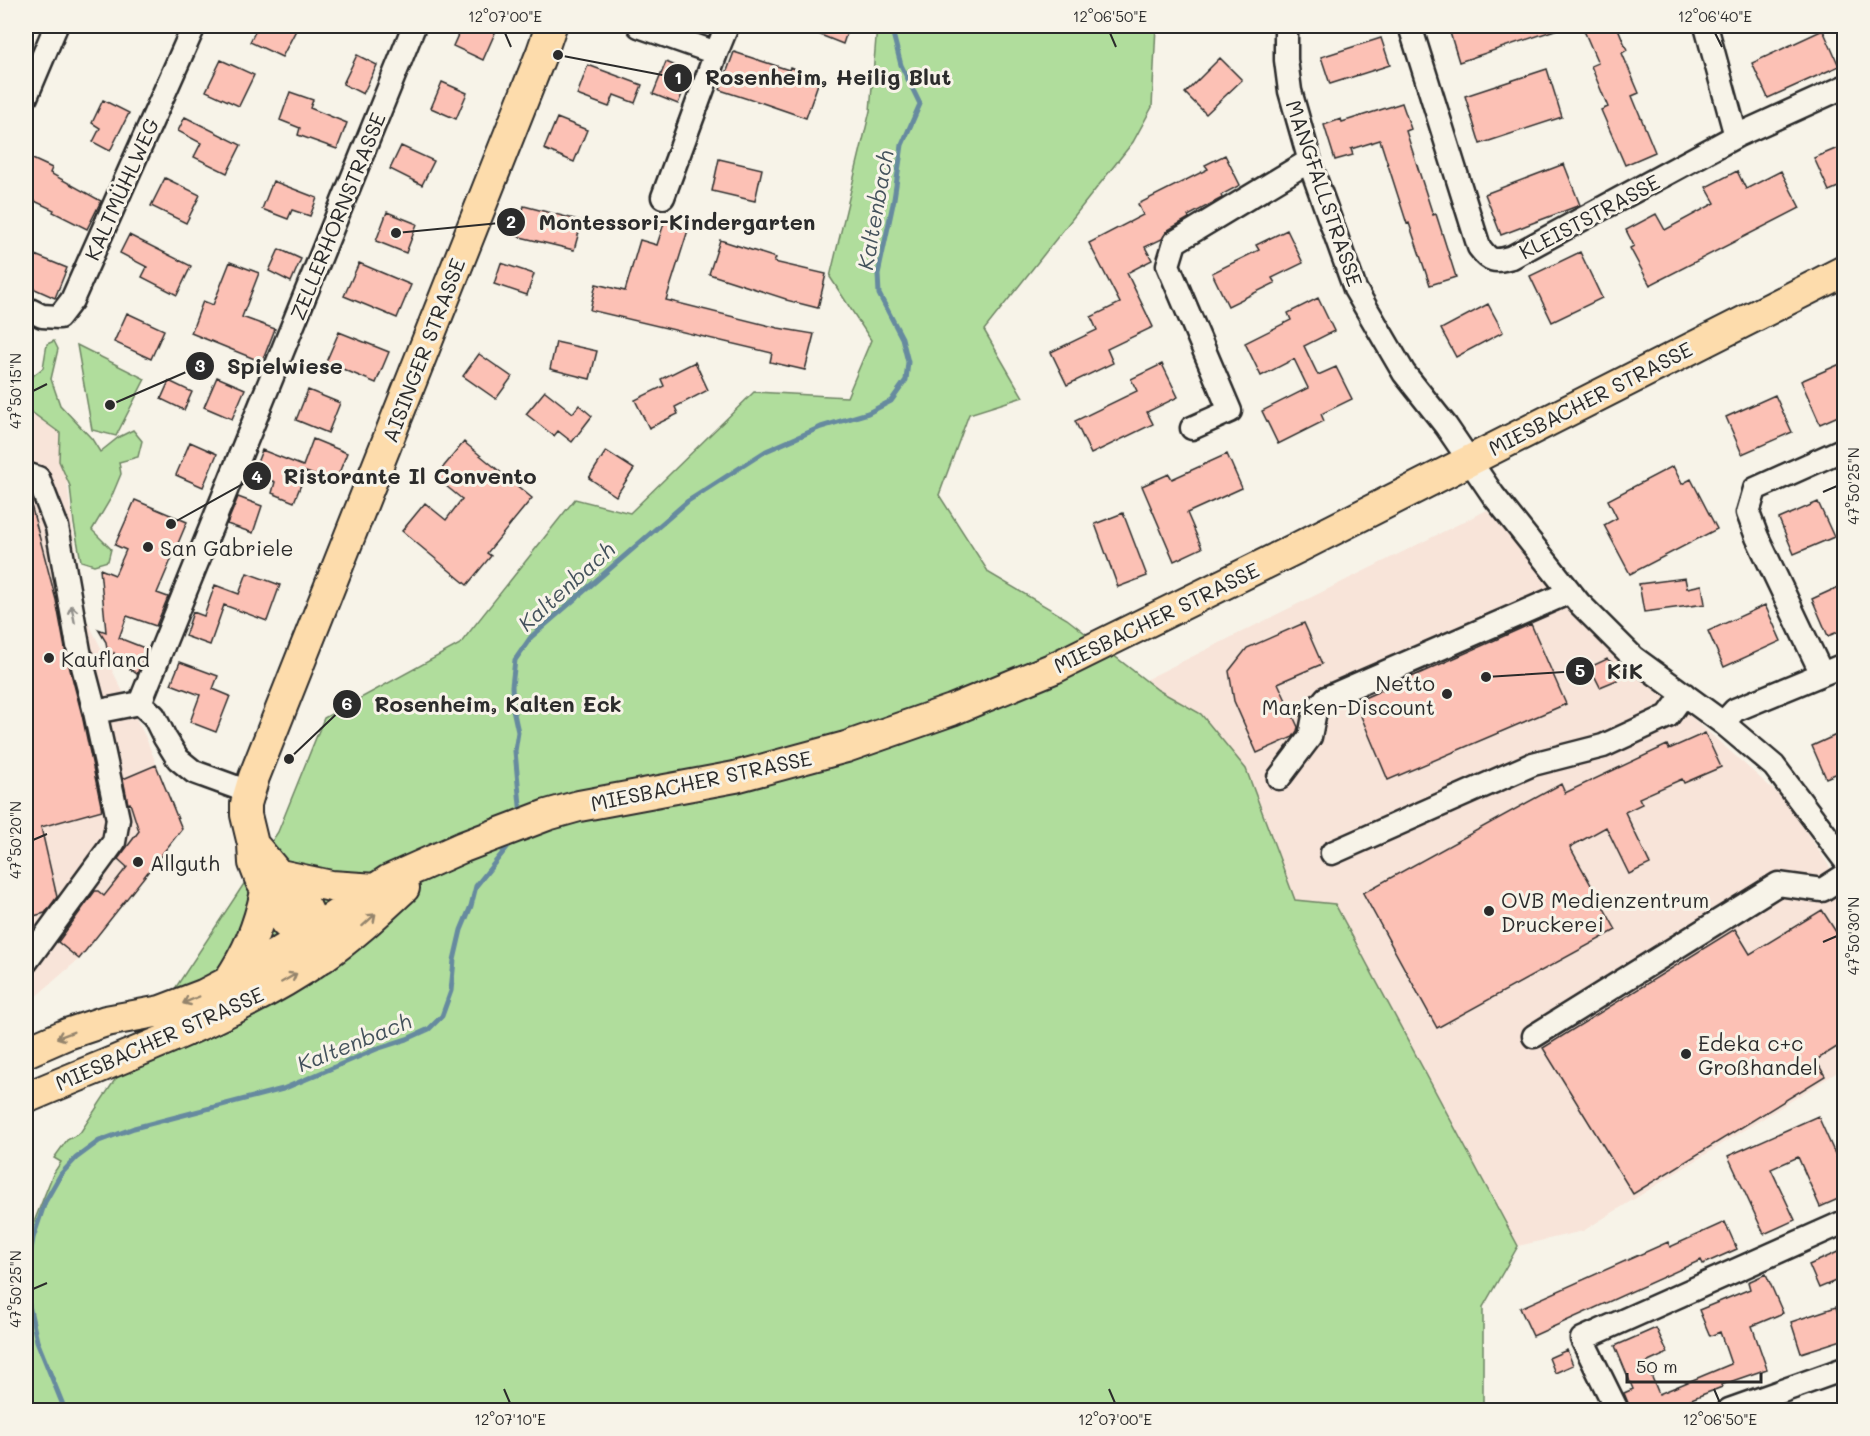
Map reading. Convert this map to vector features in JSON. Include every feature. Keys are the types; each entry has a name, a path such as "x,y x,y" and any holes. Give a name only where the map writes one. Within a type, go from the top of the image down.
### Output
{"main road":[{"name":"AISINGER STRASSE","path":"314,941 306,908 273,884 253,844 246,815 249,792 542,52 550,26"},
{"name":"MIESBACHER STRASSE","path":"26,1098 188,1030 268,990 314,941 376,889 407,871 547,815 579,806 735,777 846,747 952,710 1062,664 1845,271"},
{"name":"MIESBACHER STRASSE","path":"26,1052 67,1034 106,1021 161,1011 183,1003 314,941 351,936 430,863"},
{"path":"228,982 248,948 273,884 376,889"}],"street":[{"path":"26,97 56,26"},
{"name":"KALTMÜHLWEG","path":"26,308 42,316 59,317 72,300 194,26"},
{"name":"ZELLERHORNSTRASSE","path":"140,703 414,26"},
{"path":"639,26 716,53"},
{"path":"663,197 727,26"},
{"name":"MANGFALLSTRASSE","path":"1286,26 1286,60 1290,91 1309,161 1355,290 1404,373 1446,426 1493,495 1579,603 1634,658 1723,723 1774,766 1845,859"},
{"name":"KLEISTSTRASSE","path":"1410,26 1479,247 1491,259 1499,261 1512,257 1736,136 1845,87"},
{"path":"1706,26 1736,136"},
{"path":"1192,428 1230,411 1168,265 1174,242 1309,161"},
{"path":"1822,675 1748,513 1755,489 1845,449"},
{"path":"26,474 38,478 57,527 80,651 96,712 118,819 114,842 26,962"},
{"path":"1279,778 1310,736 1315,711 1326,698 1570,592"},
{"path":"1723,723 1736,710 1845,665"},
{"path":"1332,853 1533,764 1603,746 1636,731 1668,716 1684,693"},
{"path":"96,712 140,703 154,716 178,759 194,772 249,792"},
{"path":"1534,1036 1778,884 1822,890 1845,876"},
{"path":"1616,1409 1581,1339 1845,1222"},
{"path":"1729,1410 1845,1369"}],"shaded area":[{"path":"26,402 74,425 67,482 84,614 146,738 182,829 79,959 26,1005"},
{"path":"1487,510 1573,612 1785,800 1844,888 1844,1068 1583,1231 1518,1246 1335,904 1295,900 1246,769 1201,714 1158,690 1145,680"}],"green space":[{"path":"877,26 1156,26 1152,107 1133,142 984,330 1023,397 969,414 939,495 989,573 1067,619 1158,690 1201,714 1246,769 1295,900 1335,904 1518,1246 1483,1307 1483,1410 28,1410 26,1242 53,1174 61,1162 54,1158 67,1140 80,1133 278,832 324,718 460,644 575,499 630,513 754,392 847,397 871,340 830,277 870,111"},
{"path":"54,341 58,349 51,379 60,405 92,439 100,452 119,437 133,430 142,441 138,457 119,462 121,474 111,498 92,530 111,549 108,561 94,565 81,561 70,486 59,461 60,433 26,408 26,381 43,368 47,344"},
{"path":"77,345 145,379 116,436 92,430"}],"building":[{"path":"258,26 287,26 296,30 282,57 250,42"},
{"path":"462,26 498,26 483,60 453,46"},
{"path":"798,26 849,26 843,44"},
{"path":"1448,26 1561,26 1561,28 1459,62"},
{"path":"1582,26 1617,26 1627,50 1622,53 1639,93 1632,96 1655,152 1625,165 1601,110 1608,107 1591,66 1598,63"},
{"path":"1823,30 1839,66 1768,98 1752,63"},
{"path":"1381,38 1390,65 1330,84 1321,57"},
{"path":"734,52 789,70 790,67 820,78 806,118 720,90"},
{"path":"357,55 377,65 363,94 343,84"},
{"path":"1220,58 1242,80 1206,114 1185,93"},
{"path":"221,60 254,75 239,106 206,91"},
{"path":"666,62 691,72 678,104 653,94"},
{"path":"588,65 642,85 635,103 614,95 609,107 577,95"},
{"path":"1547,69 1562,117 1480,144 1465,96"},
{"path":"442,82 467,93 456,119 431,108"},
{"path":"290,92 313,100 310,108 347,123 337,149 298,135 300,128 280,120"},
{"path":"103,100 129,113 110,151 93,142 100,128 92,123"},
{"path":"1402,103 1411,129 1406,131 1456,277 1430,285 1409,223 1407,224 1380,140 1351,149 1353,155 1335,160 1324,125 1341,119 1342,122"},
{"path":"185,117 241,145 227,173 194,157 201,143 178,131"},
{"path":"557,118 587,130 574,162 544,149"},
{"path":"1845,145 1845,184 1829,191 1814,158"},
{"path":"401,146 434,161 422,185 390,169"},
{"path":"1225,155 1240,185 1221,195 1222,198 1188,216 1189,218 1168,230 1162,239 1145,247 1152,260 1127,273 1153,327 1107,349 1113,363 1067,385 1051,352 1097,330 1091,317 1120,303 1089,243 1143,215 1138,204 1208,169 1205,165"},
{"path":"26,156 52,168 50,173 101,201 87,229 26,197"},
{"path":"719,159 762,169 755,201 712,191"},
{"path":"1564,164 1580,205 1501,235 1485,194"},
{"path":"1737,171 1746,189 1781,171 1800,208 1650,285 1630,248 1634,246 1626,230 1656,214 1665,230 1715,203 1706,187"},
{"path":"165,178 200,195 186,223 151,206"},
{"path":"273,181 317,198 310,216 292,210 288,219 262,209"},
{"path":"524,206 582,221 574,250 516,236"},
{"path":"387,212 417,224 406,253 376,241"},
{"path":"665,220 689,227 666,300 778,328 814,334 805,370 770,362 772,353 590,310 596,284 625,291 640,240 657,245"},
{"path":"1287,230 1303,263 1272,278 1275,283 1228,306 1212,273 1259,250 1256,245"},
{"path":"129,235 191,266 177,295 142,277 147,267 120,253"},
{"path":"720,240 776,258 774,262 826,274 818,308 786,300 709,274"},
{"path":"279,249 301,259 291,282 269,271"},
{"path":"1580,252 1602,298 1552,322 1530,276"},
{"path":"35,255 67,268 55,298 26,285 26,277"},
{"path":"230,262 259,273 242,317 275,329 262,362 191,333 203,301 213,305"},
{"path":"359,263 411,285 397,318 344,296"},
{"path":"501,263 534,274 527,295 494,284"},
{"path":"1318,298 1334,331 1304,346 1318,375 1336,367 1352,399 1321,414 1324,421 1278,444 1262,411 1308,388 1294,359 1261,376 1245,343 1291,320 1288,313"},
{"path":"1488,304 1503,332 1456,357 1441,329"},
{"path":"127,313 164,330 151,359 114,342"},
{"path":"339,332 389,352 376,383 326,362"},
{"path":"556,342 597,351 590,379 550,369"},
{"path":"479,354 512,377 496,399 463,376"},
{"path":"695,362 708,390 675,407 678,414 649,428 635,400 664,386 661,379"},
{"path":"1845,362 1845,413 1820,424 1801,381"},
{"path":"1162,364 1178,397 1147,412 1153,424 1091,454 1075,421 1137,391 1131,379"},
{"path":"217,377 245,389 232,419 204,407"},
{"path":"169,381 192,392 184,410 161,399"},
{"path":"308,390 340,403 328,433 296,420"},
{"path":"545,391 573,413 579,405 592,416 572,442 558,431 554,436 526,414"},
{"path":"1775,395 1792,432 1742,454 1726,417"},
{"path":"313,439 347,453 335,483 306,472 294,502 272,493 275,482 253,473 262,450 303,466"},
{"path":"190,442 217,454 203,487 176,475"},
{"path":"464,442 532,498 487,553 491,556 467,585 402,531 425,503 446,520 462,499 435,477"},
{"path":"606,451 634,469 616,496 589,478"},
{"path":"1227,454 1242,488 1187,513 1202,548 1174,561 1142,486 1169,474 1172,479"},
{"path":"1673,466 1682,484 1691,479 1717,529 1630,574 1604,525 1617,518 1608,500"},
{"path":"238,497 262,506 253,533 227,524"},
{"path":"135,500 187,522 157,593 168,597 156,626 127,616 119,638 147,649 137,674 119,661 114,653 109,666 106,642 98,629 106,632 100,569 115,575 126,550 115,545"},
{"name":"Kaufland","path":"30,501 56,600 102,810 41,827 57,897 45,913 26,918 26,502"},
{"path":"1818,502 1834,537 1794,554 1779,519"},
{"path":"1123,513 1147,576 1118,587 1095,524"},
{"path":"247,573 280,585 267,621 224,605 210,645 185,636 193,612 204,616 215,585 239,594"},
{"path":"1685,578 1687,588 1702,585 1705,604 1644,612 1639,584"},
{"path":"1845,584 1845,629 1828,636 1812,599"},
{"path":"1765,605 1781,641 1724,667 1708,631"},
{"path":"1304,623 1322,664 1278,683 1298,727 1297,731 1293,737 1257,753 1234,701 1229,671 1247,648"},
{"path":"1531,624 1566,704 1388,780 1355,702"},
{"path":"1607,659 1629,675 1600,687 1590,667"},
{"path":"180,662 218,676 213,689 230,696 216,732 190,722 200,695 171,684"},
{"path":"1845,731 1845,770 1826,778 1812,746"},
{"name":"OVB Medienzentrum Druckerei","path":"1705,733 1721,767 1684,783 1682,779 1639,798 1642,804 1625,812 1650,864 1629,874 1606,827 1570,847 1616,930 1437,1028 1363,893 1561,784 1565,793 1667,745 1669,749"},
{"path":"156,765 182,829 79,959 58,942 95,891 104,896 127,867 118,859 139,831 130,803 128,804 123,779"},
{"name":"Edeka c+c Großhandel","path":"1822,910 1845,946 1845,1042 1816,1060 1825,1076 1633,1194 1543,1048 1735,929 1750,954"},
{"path":"1818,1116 1840,1165 1845,1163 1845,1196 1820,1207 1798,1157 1771,1169 1795,1220 1764,1234 1728,1156"},
{"path":"1725,1222 1737,1249 1703,1264 1701,1260 1533,1336 1520,1308 1668,1242 1670,1247"},
{"path":"1840,1251 1845,1260 1845,1277 1819,1288 1809,1265"},
{"path":"1766,1274 1783,1313 1752,1326 1767,1369 1721,1385 1722,1387 1663,1410 1631,1410 1624,1393 1633,1389 1615,1346 1656,1328 1668,1353 1646,1363 1659,1394 1731,1364 1720,1332 1710,1336 1699,1310 1750,1289 1748,1282"},
{"path":"1836,1307 1838,1313 1845,1311 1845,1339 1801,1353 1791,1322"},
{"path":"1567,1350 1573,1365 1555,1373 1549,1358"}],"waterway":[{"name":"Kaltenbach","path":"521,816 515,751 518,732 513,709 512,686 515,660 531,637 688,501 766,451 821,427 868,413 891,401 906,380 908,362 902,338 879,294 878,274 894,199 902,145 920,104 901,65 891,26"},
{"name":"Kaltenbach","path":"65,1410 37,1341 27,1296 28,1267 33,1238 45,1202 61,1174 76,1158 99,1141 134,1128 283,1089 429,1029 442,1016 451,991 454,960 461,930 476,886 513,840"}],"place":[{"name":"Rosenheim, Heilig Blut","path":"558,55"},
{"name":"Montessori-Kindergarten","path":"396,233"},
{"name":"Spielwiese","path":"110,405"},
{"name":"Ristorante Il Convento","path":"171,524"},
{"name":"San Gabriele","path":"148,547"},
{"name":"Kaufland","path":"49,658"},
{"name":"KiK","path":"1486,677"},
{"name":"Netto Marken-Discount","path":"1447,694"},
{"name":"Rosenheim, Kalten Eck","path":"289,759"},
{"name":"Allguth","path":"138,862"},
{"name":"OVB Medienzentrum Druckerei","path":"1489,911"},
{"name":"Edeka c+c Großhandel","path":"1686,1054"}]}
